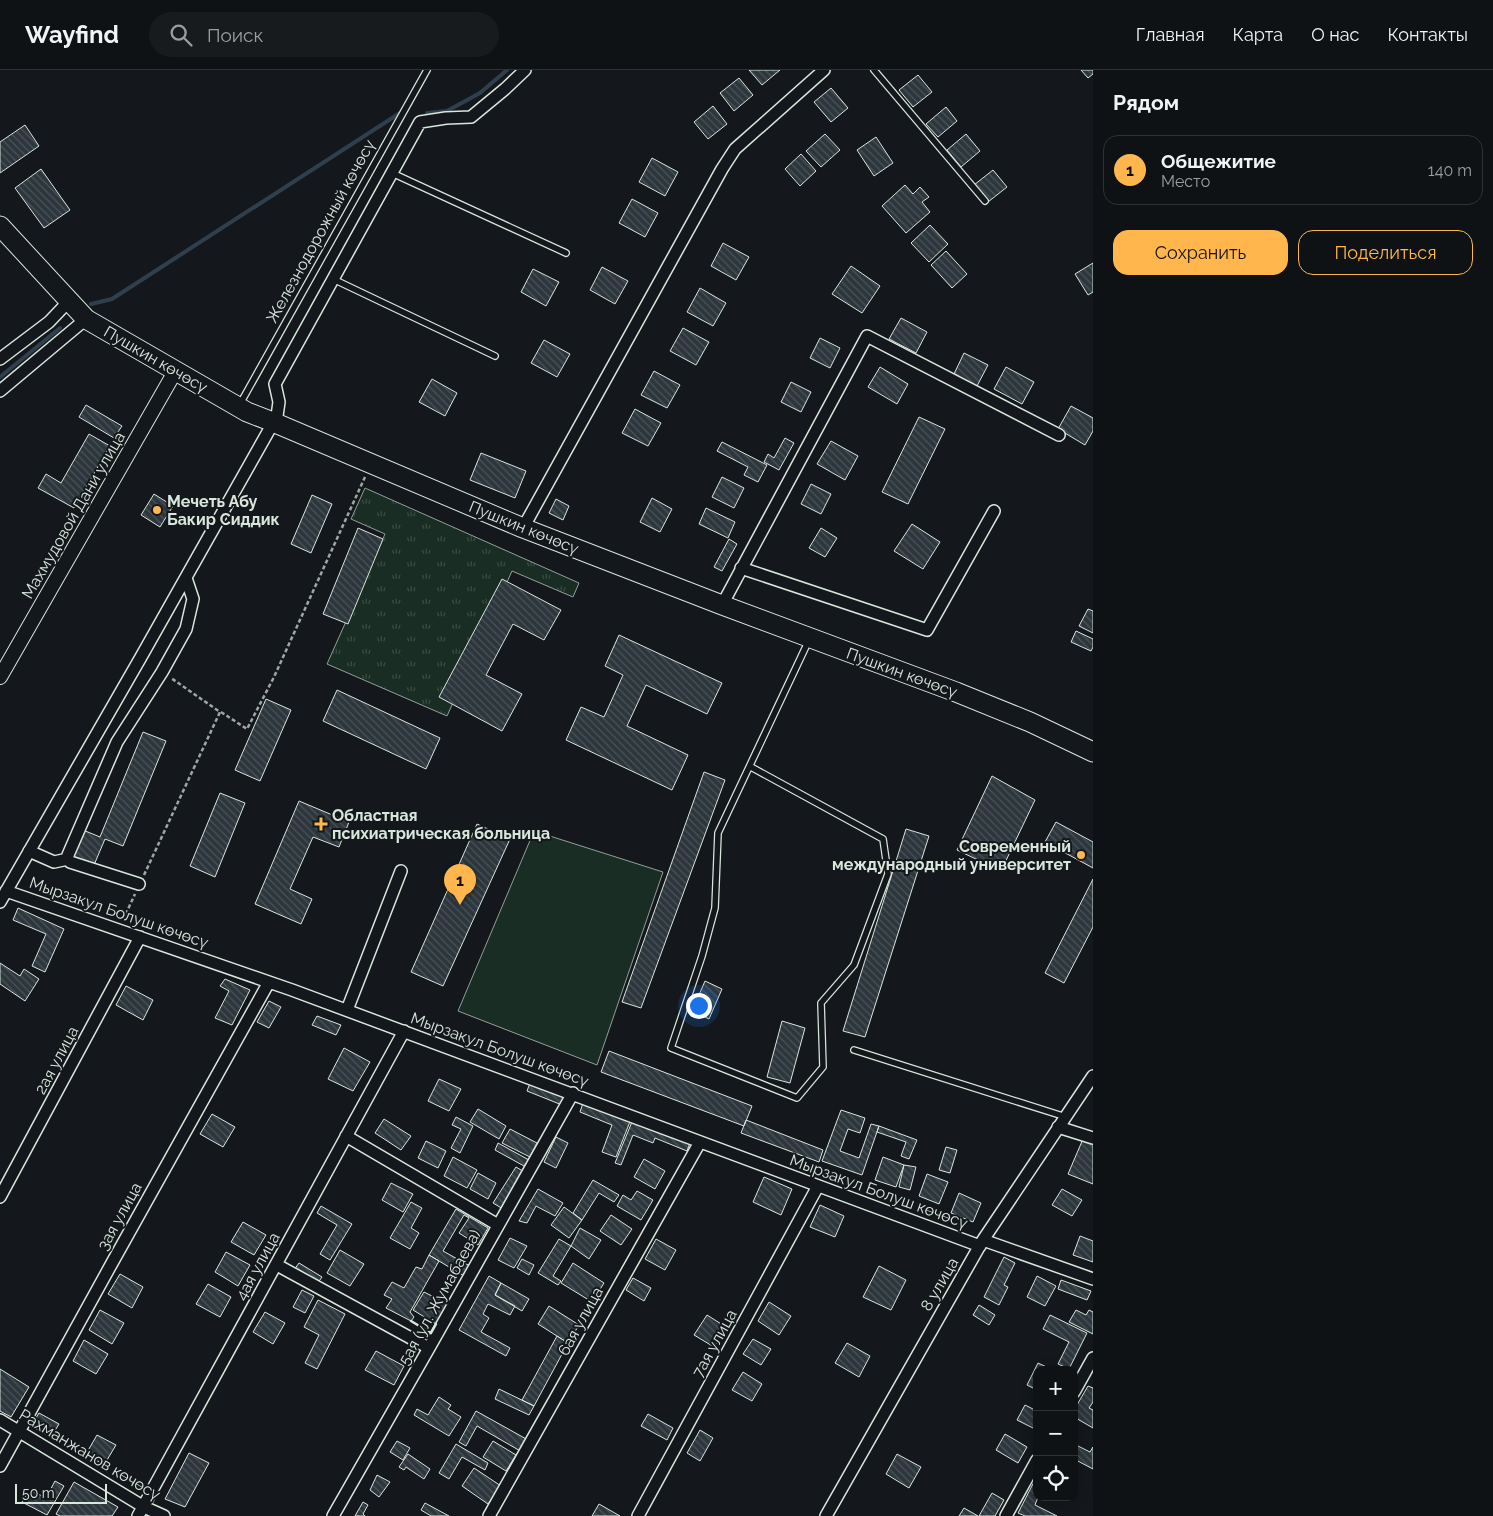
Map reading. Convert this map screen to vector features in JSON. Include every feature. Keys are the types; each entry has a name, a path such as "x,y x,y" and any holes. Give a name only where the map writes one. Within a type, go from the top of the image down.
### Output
{"highway":[{"name":"Пушкин көчөсү","path":"1,230 86,319 246,412 523,528 722,606 956,692 1030,722 1093,752"}],"street":[{"path":"0,902 277,416 279,402 275,384 420,122 471,117 505,90 525,70"},
{"path":"523,528 712,186 735,149 824,70"},
{"path":"0,359 50,322 69,301"},
{"path":"0,391 86,319"},
{"path":"722,606 867,336 1059,435"},
{"name":"Махмудовой Дани улица","path":"0,677 176,370"},
{"path":"741,568 927,630 994,511"},
{"path":"68,859 117,742 162,672 186,629 193,599 186,578"},
{"path":"29,851 54,862 68,859"},
{"path":"68,859 70,862 139,884"},
{"path":"347,1010 401,871"},
{"name":"Мырзакул Болуш көчөсү","path":"6,891 347,1010 818,1186 981,1243 1093,1279"},
{"name":"2ая улица","path":"0,1198 140,937"},
{"name":"3ая улица","path":"0,1466 116,1254 269,982"},
{"name":"4ая улица","path":"141,1511 404,1031"},
{"name":"8 улица","path":"826,1516 981,1243 1093,1076"},
{"name":"5ая (ул. Жумабаева)","path":"333,1516 573,1093"},
{"path":"1058,1127 1093,1138"},
{"path":"346,1136 498,1225"},
{"name":"6ая улица","path":"489,1516 700,1142"},
{"name":"7ая улица","path":"638,1516 818,1186"},
{"path":"277,1265 429,1348"},
{"path":"1078,1385 1093,1358"},
{"name":"Рахманжанов көчөсү","path":"0,1420 20,1431 141,1511 164,1516"},
{"path":"1006,1516 1033,1467"}],"lane":[{"name":"Железнодорожный көчөсү","path":"238,406 427,70"},
{"path":"874,70 985,201"},
{"path":"392,173 566,254"},
{"path":"333,279 494,356"},
{"path":"750,767 883,839 888,874 854,965 821,1003 823,1068 797,1098 672,1048 702,956 715,908 718,833 810,638"},
{"path":"854,1050 1066,1117"}],"path":[{"path":"162,672 247,729 274,677 371,464"},
{"path":"118,930 220,712"}],"green space":[{"path":"365,488 579,583 573,597 512,571 447,716 327,664 385,534 351,519"},
{"path":"534,831 663,872 597,1065 458,1011"}],"building":[{"path":"749,70 780,70 762,85"},
{"path":"1081,70 1093,70 1093,74 1088,78"},
{"path":"918,75 932,92 913,107 899,90"},
{"path":"739,78 753,95 734,111 720,93"},
{"path":"831,88 848,108 831,122 814,102"},
{"path":"713,106 727,124 708,139 694,122"},
{"path":"946,107 957,121 938,137 926,124"},
{"path":"25,125 39,146 0,173 0,142"},
{"path":"825,134 840,150 821,167 806,151"},
{"path":"966,134 980,151 961,167 947,150"},
{"path":"876,137 893,163 874,176 857,150"},
{"path":"801,154 816,171 800,186 785,169"},
{"path":"652,158 678,172 665,196 639,182"},
{"path":"41,169 70,210 44,228 15,188"},
{"path":"993,170 1007,187 988,202 974,185"},
{"path":"905,185 913,194 920,187 929,197 922,202 930,212 906,233 882,206"},
{"path":"632,199 658,213 645,237 619,223"},
{"path":"930,225 948,244 929,262 911,243"},
{"path":"723,243 749,257 736,280 711,266"},
{"path":"946,251 967,274 952,288 931,265"},
{"path":"1093,263 1093,292 1088,295 1075,274"},
{"path":"851,266 880,286 862,313 832,294"},
{"path":"602,267 628,281 615,304 590,290"},
{"path":"533,269 559,282 546,306 521,292"},
{"path":"700,288 726,303 713,326 687,312"},
{"path":"901,318 927,332 916,353 889,339"},
{"path":"683,328 709,342 696,365 670,351"},
{"path":"820,338 840,348 830,368 810,358"},
{"path":"544,340 570,354 557,377 531,363"},
{"path":"964,353 988,365 977,386 954,374"},
{"path":"880,367 908,384 897,404 868,387"},
{"path":"1006,367 1034,382 1022,404 994,389"},
{"path":"654,371 680,385 667,408 641,395"},
{"path":"432,379 457,393 445,416 419,402"},
{"path":"791,382 811,392 801,412 781,402"},
{"path":"86,405 122,426 114,438 79,417"},
{"path":"1071,406 1093,418 1093,431 1085,445 1058,429"},
{"path":"635,409 661,423 648,446 622,433"},
{"path":"919,417 945,429 908,504 882,492"},
{"path":"89,434 110,446 74,508 38,488 46,474 61,483"},
{"path":"785,438 794,443 779,470 764,462 768,454 774,458"},
{"path":"831,441 858,456 845,480 817,464"},
{"path":"722,442 767,465 758,482 744,475 748,467 717,451"},
{"path":"481,453 526,471 515,498 470,480"},
{"path":"722,477 744,488 734,508 712,497"},
{"path":"811,484 831,494 821,514 801,504"},
{"name":"Мечеть Абу Бакир Сиддик","path":"154,494 173,506 160,527 141,515"},
{"path":"312,495 332,504 311,553 291,544"},
{"path":"652,498 672,509 660,532 640,522"},
{"path":"556,499 569,506 563,520 549,513"},
{"path":"706,508 735,522 728,538 699,524"},
{"path":"912,524 940,542 923,569 894,551"},
{"path":"358,528 383,539 348,624 323,614"},
{"path":"821,528 837,538 825,557 809,548"},
{"path":"729,539 737,544 722,571 714,567"},
{"path":"502,579 561,610 544,640 513,624 486,675 522,694 502,731 439,697"},
{"path":"1088,609 1093,611 1093,633 1079,626"},
{"path":"1076,631 1093,639 1091,651 1071,642"},
{"path":"619,635 722,683 707,714 646,685 627,726 688,755 672,790 566,740 581,707 604,717 623,675 605,666"},
{"path":"337,690 440,738 426,769 323,721"},
{"path":"266,699 291,710 260,781 235,770"},
{"path":"143,732 166,741 123,846 105,839 94,865 72,856 83,830 100,837"},
{"path":"704,772 725,780 641,1008 622,1002"},
{"path":"992,776 1035,800 1001,871 957,850"},
{"path":"220,793 245,803 215,877 190,866"},
{"path":"299,801 349,822 339,847 313,837 290,889 312,899 301,924 255,904"},
{"name":"Современный международный университет","path":"1056,822 1093,842 1093,868 1045,842"},
{"path":"477,824 510,839 443,986 411,972"},
{"path":"906,829 929,836 865,1037 843,1031"},
{"path":"1093,879 1093,927 1064,983 1045,973"},
{"path":"18,908 64,929 45,972 32,966 46,934 13,920"},
{"path":"0,963 20,976 24,969 39,979 25,1001 0,984"},
{"path":"225,979 250,990 232,1025 215,1018 229,991 220,986"},
{"path":"705,981 722,989 709,1019 692,1011"},
{"path":"126,986 153,1000 143,1020 116,1005"},
{"path":"269,1001 281,1007 269,1028 257,1022"},
{"path":"317,1016 341,1025 336,1035 312,1025"},
{"path":"782,1021 805,1028 790,1083 767,1077"},
{"path":"344,1048 370,1062 353,1091 328,1079"},
{"path":"609,1051 752,1106 744,1126 601,1072"},
{"path":"439,1079 461,1089 449,1111 428,1101"},
{"path":"530,1083 566,1097 562,1105 527,1091"},
{"path":"584,1100 631,1119 616,1157 602,1152 612,1125 580,1112"},
{"path":"478,1109 506,1126 499,1139 470,1122"},
{"path":"841,1110 865,1118 860,1133 848,1129 840,1151 859,1158 871,1124 879,1126 862,1175 822,1161"},
{"path":"212,1114 235,1127 223,1147 200,1134"},
{"path":"456,1117 473,1126 460,1153 451,1148 461,1129 452,1125"},
{"path":"634,1117 691,1140 687,1151 655,1138 653,1143 633,1135 621,1165 615,1163"},
{"path":"384,1119 411,1136 401,1150 375,1133"},
{"path":"746,1120 823,1150 819,1162 741,1133"},
{"path":"879,1126 917,1140 909,1159 901,1156 906,1142 877,1132"},
{"path":"510,1129 537,1143 530,1157 502,1143"},
{"path":"556,1137 568,1143 556,1168 544,1162"},
{"path":"1083,1139 1093,1143 1093,1184 1068,1174"},
{"path":"426,1141 446,1151 438,1168 418,1158"},
{"path":"498,1143 529,1160 524,1166 495,1150"},
{"path":"946,1147 957,1150 950,1173 939,1170"},
{"path":"453,1157 477,1170 467,1188 444,1176"},
{"path":"883,1157 904,1165 896,1187 875,1180"},
{"path":"644,1159 665,1171 655,1189 634,1177"},
{"path":"904,1165 916,1167 910,1190 899,1187"},
{"path":"516,1167 526,1173 503,1209 493,1203"},
{"path":"478,1173 496,1183 488,1199 470,1189"},
{"path":"927,1174 948,1182 939,1204 919,1196"},
{"path":"764,1177 792,1189 781,1215 753,1202"},
{"path":"593,1180 619,1195 614,1202 599,1193 582,1220 573,1213"},
{"path":"391,1183 413,1194 403,1212 382,1200"},
{"path":"538,1189 563,1203 555,1216 536,1206 527,1223 519,1221"},
{"path":"1062,1189 1082,1200 1072,1216 1052,1205"},
{"path":"637,1191 653,1200 641,1220 617,1206 623,1195 631,1200"},
{"path":"959,1193 981,1203 973,1222 951,1213"},
{"path":"411,1202 422,1208 411,1228 419,1233 410,1249 390,1238"},
{"path":"820,1205 844,1216 835,1237 810,1227"},
{"path":"321,1206 352,1224 330,1260 320,1254 337,1225 317,1213"},
{"path":"564,1207 582,1220 569,1238 551,1225"},
{"path":"456,1209 488,1228 478,1245 459,1233 469,1218 464,1215 443,1251 470,1266 464,1276 429,1255"},
{"path":"611,1215 632,1229 621,1245 600,1231"},
{"path":"243,1222 266,1235 254,1255 231,1242"},
{"path":"580,1228 601,1240 589,1259 571,1246"},
{"path":"1080,1236 1093,1241 1093,1262 1073,1255"},
{"path":"510,1238 527,1246 514,1268 498,1260"},
{"path":"559,1239 571,1246 553,1276 561,1281 558,1285 538,1273"},
{"path":"656,1239 676,1250 665,1270 645,1259"},
{"path":"340,1250 364,1264 350,1286 327,1273"},
{"path":"226,1252 250,1265 238,1286 215,1272"},
{"path":"429,1255 439,1261 410,1312 414,1317 411,1321 386,1308 392,1299 384,1295 392,1282 404,1288 416,1267 422,1269"},
{"path":"1004,1257 1015,1263 1004,1285 1008,1287 999,1305 984,1297"},
{"path":"522,1259 534,1265 529,1275 517,1268"},
{"path":"299,1263 322,1277 317,1284 294,1270"},
{"path":"573,1263 604,1283 592,1302 561,1283"},
{"path":"879,1266 906,1280 891,1310 863,1297"},
{"path":"120,1274 143,1287 132,1308 108,1294"},
{"path":"489,1276 501,1283 495,1295 515,1306 510,1315 488,1304 483,1314 489,1318 481,1332 510,1348 506,1356 459,1330"},
{"path":"1037,1276 1056,1286 1045,1306 1027,1297"},
{"path":"633,1278 651,1288 644,1301 626,1290"},
{"path":"1061,1280 1091,1291 1087,1300 1058,1289"},
{"path":"501,1283 529,1299 522,1311 495,1295"},
{"path":"208,1284 231,1297 220,1317 196,1304"},
{"path":"302,1290 314,1296 305,1313 293,1307"},
{"path":"424,1292 448,1304 436,1324 413,1310"},
{"path":"318,1300 345,1314 317,1369 305,1363 319,1335 304,1327"},
{"path":"769,1302 791,1316 779,1335 758,1321"},
{"path":"979,1305 995,1315 989,1325 973,1315"},
{"path":"549,1306 579,1325 568,1343 538,1324"},
{"path":"100,1310 124,1323 112,1344 89,1330"},
{"path":"1076,1310 1086,1315 1089,1310 1093,1312 1093,1334 1069,1322"},
{"path":"265,1312 285,1323 273,1344 253,1332"},
{"path":"707,1315 726,1327 714,1347 694,1335"},
{"path":"1050,1315 1087,1333 1070,1366 1058,1364 1069,1342 1043,1329"},
{"path":"557,1336 568,1343 534,1406 522,1400"},
{"path":"753,1339 771,1349 761,1365 743,1354"},
{"path":"84,1340 108,1354 96,1374 73,1361"},
{"path":"847,1343 870,1356 859,1377 835,1363"},
{"path":"376,1351 404,1366 394,1385 365,1370"},
{"path":"0,1369 29,1387 11,1417 0,1411"},
{"path":"743,1372 762,1384 752,1401 732,1390"},
{"path":"1033,1373 1033,1388 1027,1385"},
{"path":"1088,1386 1093,1388 1093,1402 1089,1408 1093,1410 1093,1428 1078,1419 1078,1403"},
{"path":"499,1389 534,1406 529,1415 495,1399"},
{"path":"439,1397 451,1405 448,1409 461,1417 449,1436 414,1415 417,1409 428,1415"},
{"path":"1025,1405 1033,1409 1033,1428 1017,1420"},
{"path":"476,1411 528,1440 522,1452 477,1426 466,1446 459,1442"},
{"path":"39,1413 59,1424 51,1437 31,1426"},
{"path":"648,1414 673,1428 667,1440 641,1426"},
{"path":"700,1430 713,1438 700,1461 687,1453"},
{"path":"1005,1434 1027,1447 1018,1463 996,1450"},
{"path":"97,1435 116,1445 104,1465 86,1454"},
{"path":"397,1441 410,1448 403,1460 390,1452"},
{"path":"493,1441 516,1455 506,1471 483,1457"},
{"path":"456,1444 488,1463 485,1470 462,1457 449,1479 439,1473"},
{"path":"1078,1446 1090,1452 1093,1447 1093,1469 1078,1461"},
{"path":"189,1453 209,1463 185,1507 165,1499"},
{"path":"408,1454 430,1469 424,1479 406,1467 404,1470 399,1467"},
{"path":"897,1454 921,1467 909,1488 886,1474"},
{"path":"474,1468 501,1486 488,1504 462,1486"},
{"path":"377,1475 390,1482 379,1497 370,1490"},
{"path":"55,1481 64,1486 47,1515 22,1502 30,1490 46,1498"},
{"path":"74,1482 118,1507 112,1516 60,1516 56,1514"},
{"path":"1033,1484 1033,1501 1036,1501 1035,1505 1057,1516 1025,1516 1018,1513"},
{"path":"992,1493 1004,1500 995,1516 979,1516"},
{"path":"363,1502 368,1505 363,1514 365,1516 355,1516"},
{"path":"425,1503 449,1516 431,1516 421,1510"},
{"path":"599,1504 620,1516 592,1516"},
{"path":"964,1508 978,1516 959,1516"}],"waterway":[{"path":"427,113 447,111 480,93 507,70"},
{"path":"91,304 112,299 403,111"},
{"path":"0,377 60,328"}],"wall":[{"path":"411,1321 431,1333 436,1324"}],"place":[{"name":"Мечеть Абу Бакир Сиддик","path":"157,510"},
{"name":"Областная психиатрическая больница","path":"321,824"},
{"name":"Современный международный университет","path":"1081,855"},
{"name":"Общежитие","path":"460,905"}]}
